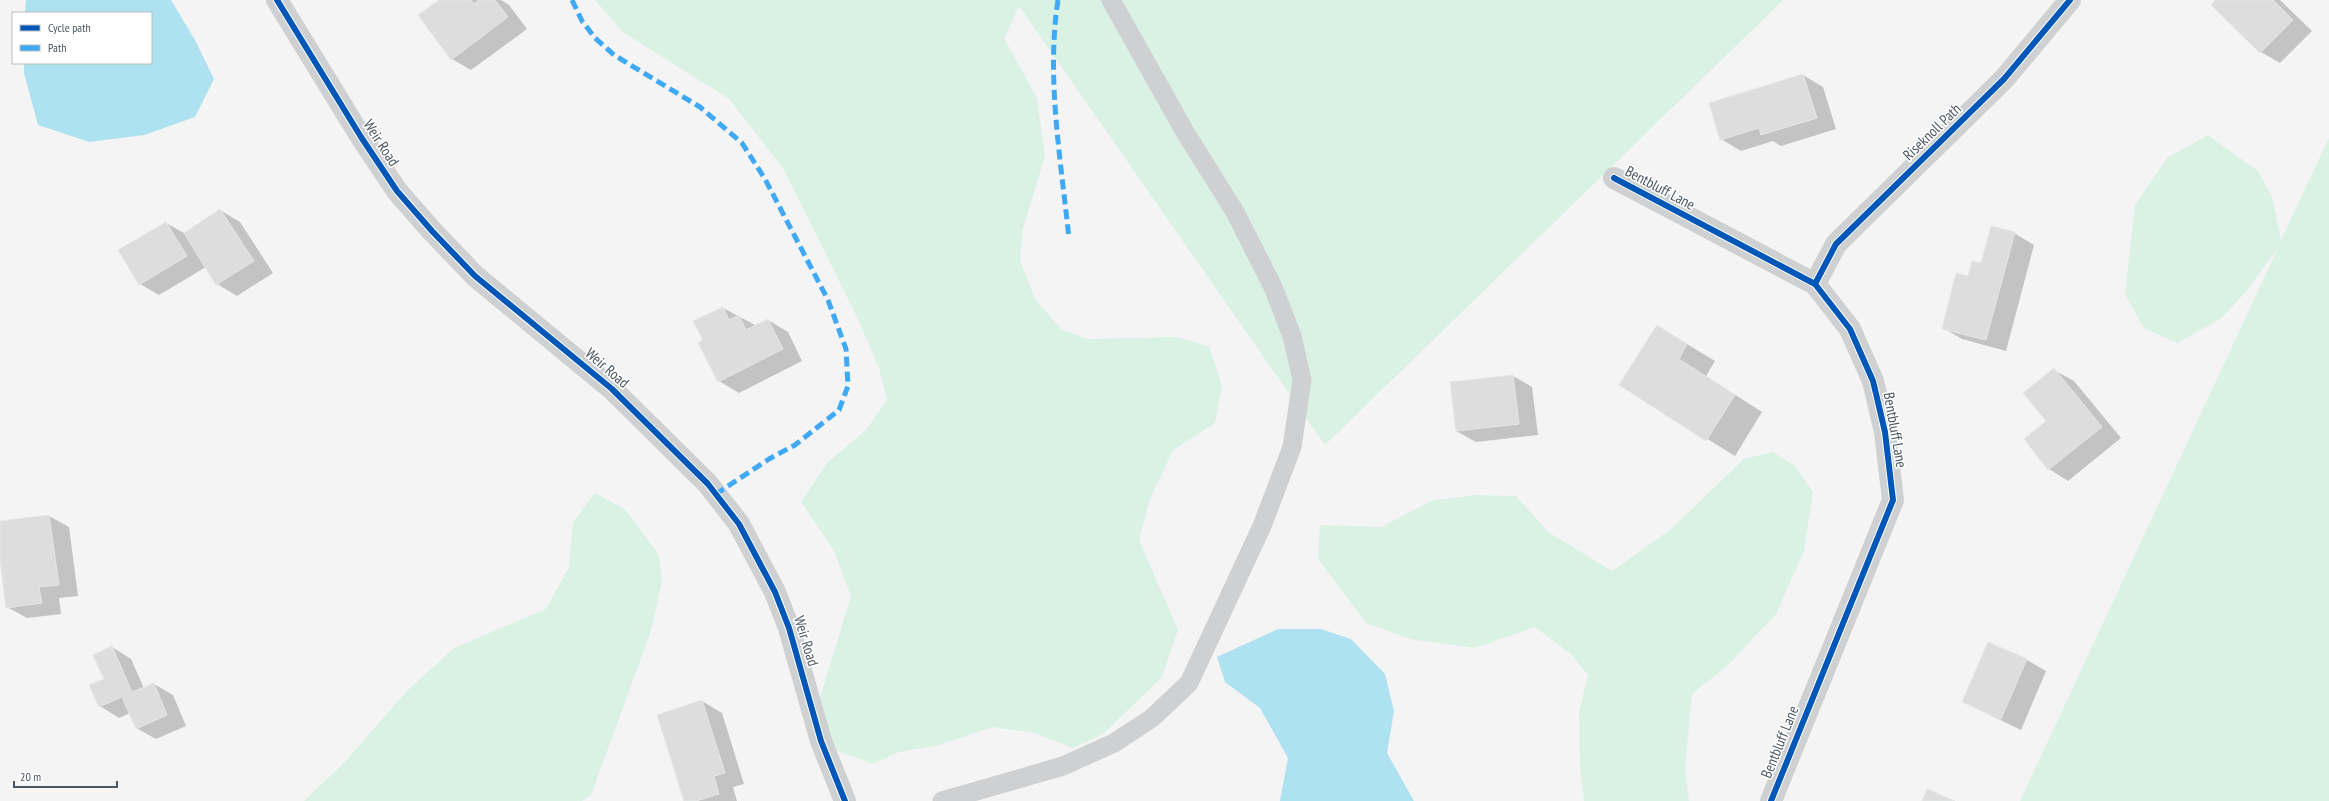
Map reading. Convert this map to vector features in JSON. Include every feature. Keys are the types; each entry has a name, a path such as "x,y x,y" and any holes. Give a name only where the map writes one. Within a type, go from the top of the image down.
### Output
{"street":[{"name":"Weir Road","path":"277,0 340,104 397,191 432,231 475,276 612,389 708,484 739,524 775,592 789,628 821,741 845,801"},
{"name":"Riseknoll Path","path":"1815,284 1836,244 2004,78 2070,0"},
{"name":"Bentbluff Lane","path":"1614,178 1815,284 1850,329 1873,381 1885,432 1893,500 1771,801"}],"lane":[{"path":"942,801 1063,766 1114,743 1152,718 1189,683 1262,526 1292,447 1302,380 1292,336 1273,287 1235,212 1185,132 1110,0"}],"green space":[{"path":"595,0 1783,0 1325,445 1019,6 1004,38 1037,98 1045,156 1023,228 1020,260 1035,299 1061,329 1087,339 1176,337 1209,346 1222,386 1215,423 1173,450 1150,499 1139,540 1178,630 1162,677 1103,734 1073,748 1035,733 992,727 939,745 899,752 872,764 827,747 819,701 851,596 833,549 801,502 827,463 866,430 887,400 879,368 857,317 783,168 729,99 623,32"},
{"path":"2208,135 2258,171 2272,197 2281,240 2329,138 2329,801 2020,801 2279,246 2249,288 2222,318 2177,343 2144,328 2125,294 2135,205 2167,158"},
{"path":"1773,452 1795,466 1813,492 1804,551 1776,614 1727,666 1692,694 1685,767 1689,801 1584,801 1580,766 1579,712 1588,675 1571,654 1535,627 1475,648 1410,639 1366,623 1318,559 1320,525 1381,527 1434,500 1476,495 1516,496 1548,532 1612,571 1670,530 1744,459"},
{"path":"595,493 626,510 659,555 662,582 651,631 591,795 582,801 304,801 342,765 407,691 454,648 546,609 569,567 573,522"}],"water":[{"path":"26,0 171,0 195,40 214,79 195,117 144,135 89,142 38,125 24,73 24,64 152,64 152,12 25,12"},
{"path":"1278,629 1321,629 1351,639 1385,674 1394,711 1387,753 1414,801 1280,801 1288,758 1260,708 1225,682 1217,657"}],"building":[{"path":"439,0 471,0 474,4 479,0 495,0 508,17 451,60 418,15"},
{"path":"2215,0 2273,0 2293,20 2260,53 2211,5"},
{"path":"1803,74 1817,118 1761,135 1759,128 1720,140 1709,103"},
{"path":"220,209 254,261 216,285 184,233"},
{"path":"166,222 187,256 139,285 118,250"},
{"path":"1991,226 2015,232 1986,340 1942,329 1956,273 1968,276 1972,261 1981,263"},
{"path":"723,307 729,320 739,315 746,330 768,319 783,349 718,382 698,343 703,340 693,321"},
{"path":"1657,325 1687,344 1679,359 1735,395 1706,441 1619,385"},
{"path":"2054,368 2102,427 2048,470 2024,439 2046,421 2023,393"},
{"path":"1513,375 1519,424 1456,431 1450,382"},
{"path":"49,515 59,585 39,587 42,603 6,608 0,560 0,521"},
{"path":"1988,642 2027,659 2001,719 1962,702"},
{"path":"112,646 132,692 154,683 167,715 136,729 122,697 99,707 89,685 104,679 93,655"},
{"path":"702,700 725,773 714,776 719,794 696,801 684,801 657,715"},
{"path":"1927,789 1955,801 1922,801"}],"marked path":[{"path":"572,0 582,21 595,38 614,55 700,107 742,143 765,179 828,300 846,349 848,386 839,410 795,445 769,459 716,494"},
{"path":"1058,0 1055,29 1054,89 1069,239"}],"cycle path":[{"path":"277,0 361,137 397,191 432,231 475,276 612,389 708,484 739,524 775,592 789,628 821,741 845,801"},
{"path":"1815,284 1836,244 2004,79 2070,0"},
{"path":"1614,178 1815,284 1850,329 1873,381 1885,432 1893,500 1771,801"}]}
